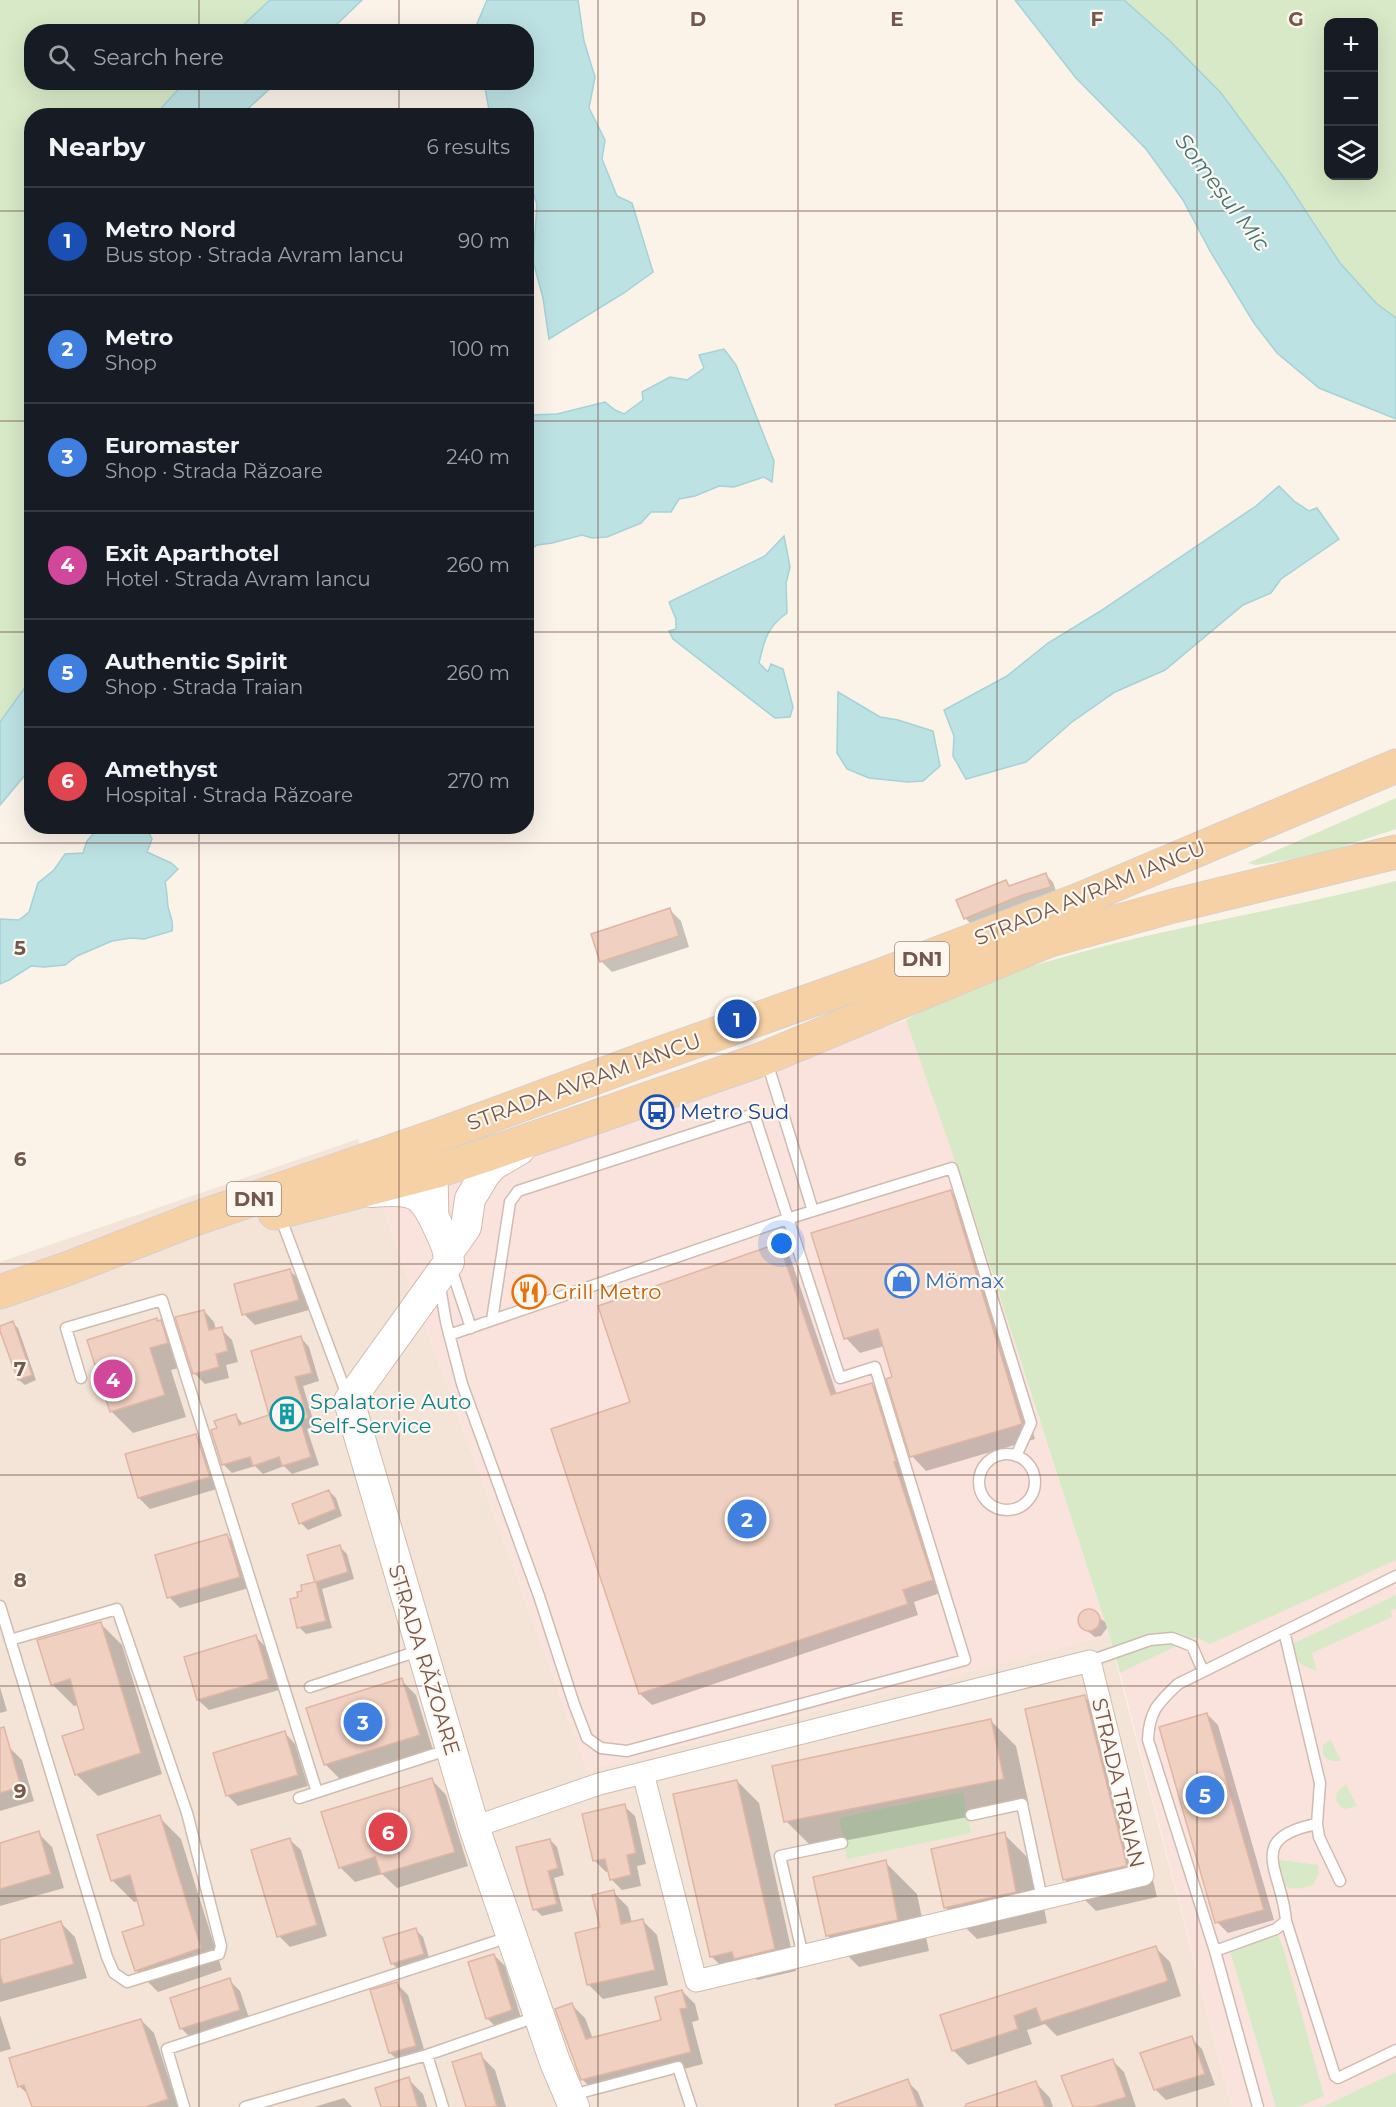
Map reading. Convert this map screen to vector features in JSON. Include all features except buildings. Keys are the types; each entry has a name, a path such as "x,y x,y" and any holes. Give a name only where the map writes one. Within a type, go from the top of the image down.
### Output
{"main road":[{"name":"STRADA AVRAM IANCU","path":"0,1292 192,1220 442,1134 871,979 1081,899 1396,766"},
{"path":"1228,837 1338,813 1396,787"},
{"path":"1309,874 1362,846 1396,835"},
{"name":"STRADA AVRAM IANCU","path":"69,1268 447,1167 539,1137 766,1058 1047,941 1173,906 1396,852"}],"street":[{"path":"349,1401 446,1247 466,1227 470,1200 485,1174 493,1165 539,1137"},
{"path":"447,1167 470,1200"},
{"path":"446,1247 447,1167"},
{"path":"347,1194 388,1190 422,1197 433,1211 446,1247"},
{"name":"STRADA RĂZOARE","path":"349,1401 474,1827 555,2062 572,2101"},
{"path":"474,1827 599,1784 1090,1661"},
{"name":"STRADA TRAIAN","path":"643,1773 696,1981 1143,1875 1090,1661"}],"lane":[{"path":"766,1058 813,1211"},
{"path":"446,1247 439,1290 462,1384 539,1596 587,1738 601,1748 627,1751 964,1660 875,1367 840,1378 754,1114 518,1191 510,1202 492,1320"},
{"path":"449,1335 787,1219 952,1168 1031,1424 1016,1456"},
{"name":"STRADA RĂZOARE","path":"278,1212 349,1401"},
{"path":"446,1247 471,1328"},
{"path":"81,1378 66,1328 162,1300 317,1792"},
{"path":"999,1455 1016,1456 1031,1468 1034,1486 1026,1503 1008,1510 999,1509 984,1498 980,1491 980,1473 985,1465 999,1455"},
{"path":"1258,2107 1215,1951 1148,1740 1149,1722 1155,1707 1178,1684 1396,1576"},
{"path":"0,1606 10,1640 114,1973 127,1982 219,1954 221,1946 187,1813 117,1609 10,1640"},
{"path":"1284,1631 1320,1783 1317,1824 1319,1837 1340,1881"},
{"path":"1090,1661 1150,1640 1172,1638 1192,1646 1203,1671"},
{"path":"310,1687 421,1650"},
{"path":"299,1798 450,1749"},
{"path":"971,1815 1022,1804 1042,1899"},
{"path":"1317,1824 1288,1833 1276,1842 1271,1858 1285,1907 1286,1921 1335,2076 1338,2078 1396,2050"},
{"path":"803,1956 780,1856 842,1843"},
{"path":"1215,1951 1276,1929 1286,1921"},
{"path":"184,2107 167,2049 512,1936"},
{"path":"245,2107 427,2055 539,2016"},
{"path":"427,2055 443,2107"},
{"path":"572,2101 678,2067 692,2107"}],"shaded area":[{"path":"906,1020 918,1043 1109,1635 587,1770 382,1205"},
{"path":"358,1139 587,1770 1109,1635 1232,2107 0,2107 0,1262"},
{"path":"1396,1542 1396,2107 1232,2107 1120,1673"}],"green space":[{"path":"0,0 270,0 244,24 24,24 24,90 178,90 161,108 24,108 24,689 0,722"},
{"path":"1124,0 1396,0 1396,318 1376,303 1340,263 1313,220 1170,41"},
{"path":"1396,798 1396,829 1317,855 1256,865 1248,863"},
{"path":"1396,881 1396,1560 1210,1644 1196,1637 1120,1673 971,1207 906,1020 965,990 1050,961 1111,944"},
{"path":"1396,1595 1396,1609 1391,1610 1392,1617 1312,1653 1317,1671 1302,1665 1296,1658 1294,1643"},
{"path":"1330,1740 1341,1761 1327,1759 1323,1754 1323,1745"},
{"path":"1346,1784 1357,1806 1346,1809 1341,1807 1336,1800 1337,1792"},
{"path":"963,1792 971,1833 847,1859 839,1818"},
{"path":"1273,1859 1318,1865 1319,1874 1313,1885 1289,1888 1284,1886 1278,1876"},
{"path":"1276,1929 1324,2096 1298,2107 1276,2107 1228,1944"},
{"path":"1396,2072 1396,2107 1322,2107"}],"water":[{"path":"270,0 362,0 337,24 244,24"},
{"path":"487,0 578,0 584,41 595,77 589,108 605,140 602,159 617,196 632,203 653,272 624,293 549,339 543,298 534,265 537,204 534,196 534,108 489,108 485,90 534,90 534,24 477,24"},
{"name":"Someșul Mic","path":"1015,0 1124,0 1170,41 1221,93 1284,178 1340,263 1376,303 1396,318 1396,419 1319,388 1277,353 1254,323 1210,251 1183,200 1146,149 1076,78"},
{"path":"178,90 268,90 249,108 161,108"},
{"path":"724,349 736,365 774,461 772,482 764,477 734,487 719,486 695,496 679,499 671,512 651,512 641,523 607,537 592,538 582,535 534,547 534,415 557,414 605,402 624,414 643,400 642,392 670,377 687,380 704,368 699,355"},
{"path":"1279,486 1294,501 1309,511 1317,508 1339,539 1281,579 1271,593 1243,605 1165,670 1115,692 1072,722 1026,762 966,779 953,756 954,736 944,710 1007,676 1048,643 1099,612 1256,506"},
{"path":"784,536 790,567 786,583 787,613 780,618 767,635 759,663 768,672 771,664 783,669 793,707 790,717 775,718 673,639 669,631 676,629 676,619 669,602 765,556"},
{"path":"24,689 24,776 0,805 0,722"},
{"path":"838,692 880,717 933,731 940,766 923,781 908,782 869,778 847,769 837,753"},
{"path":"93,834 150,834 152,839 147,852 171,863 178,869 165,882 172,931 144,939 131,938 112,941 77,956 65,965 31,966 0,984 0,919 19,920 29,912 38,883 54,870 65,854 83,853 87,841"}],"place":[{"name":"Metro Nord","path":"737,1019"},
{"name":"Metro Sud","path":"657,1112"},
{"name":"Mömax","path":"902,1281"},
{"name":"Grill Metro","path":"529,1292"},
{"name":"Exit Aparthotel","path":"113,1379"},
{"name":"Spalatorie Auto Self-Service","path":"287,1414"},
{"name":"Metro","path":"747,1519"},
{"name":"Euromaster","path":"363,1722"},
{"name":"Authentic Spirit","path":"1205,1795"},
{"name":"Amethyst","path":"388,1832"}]}
